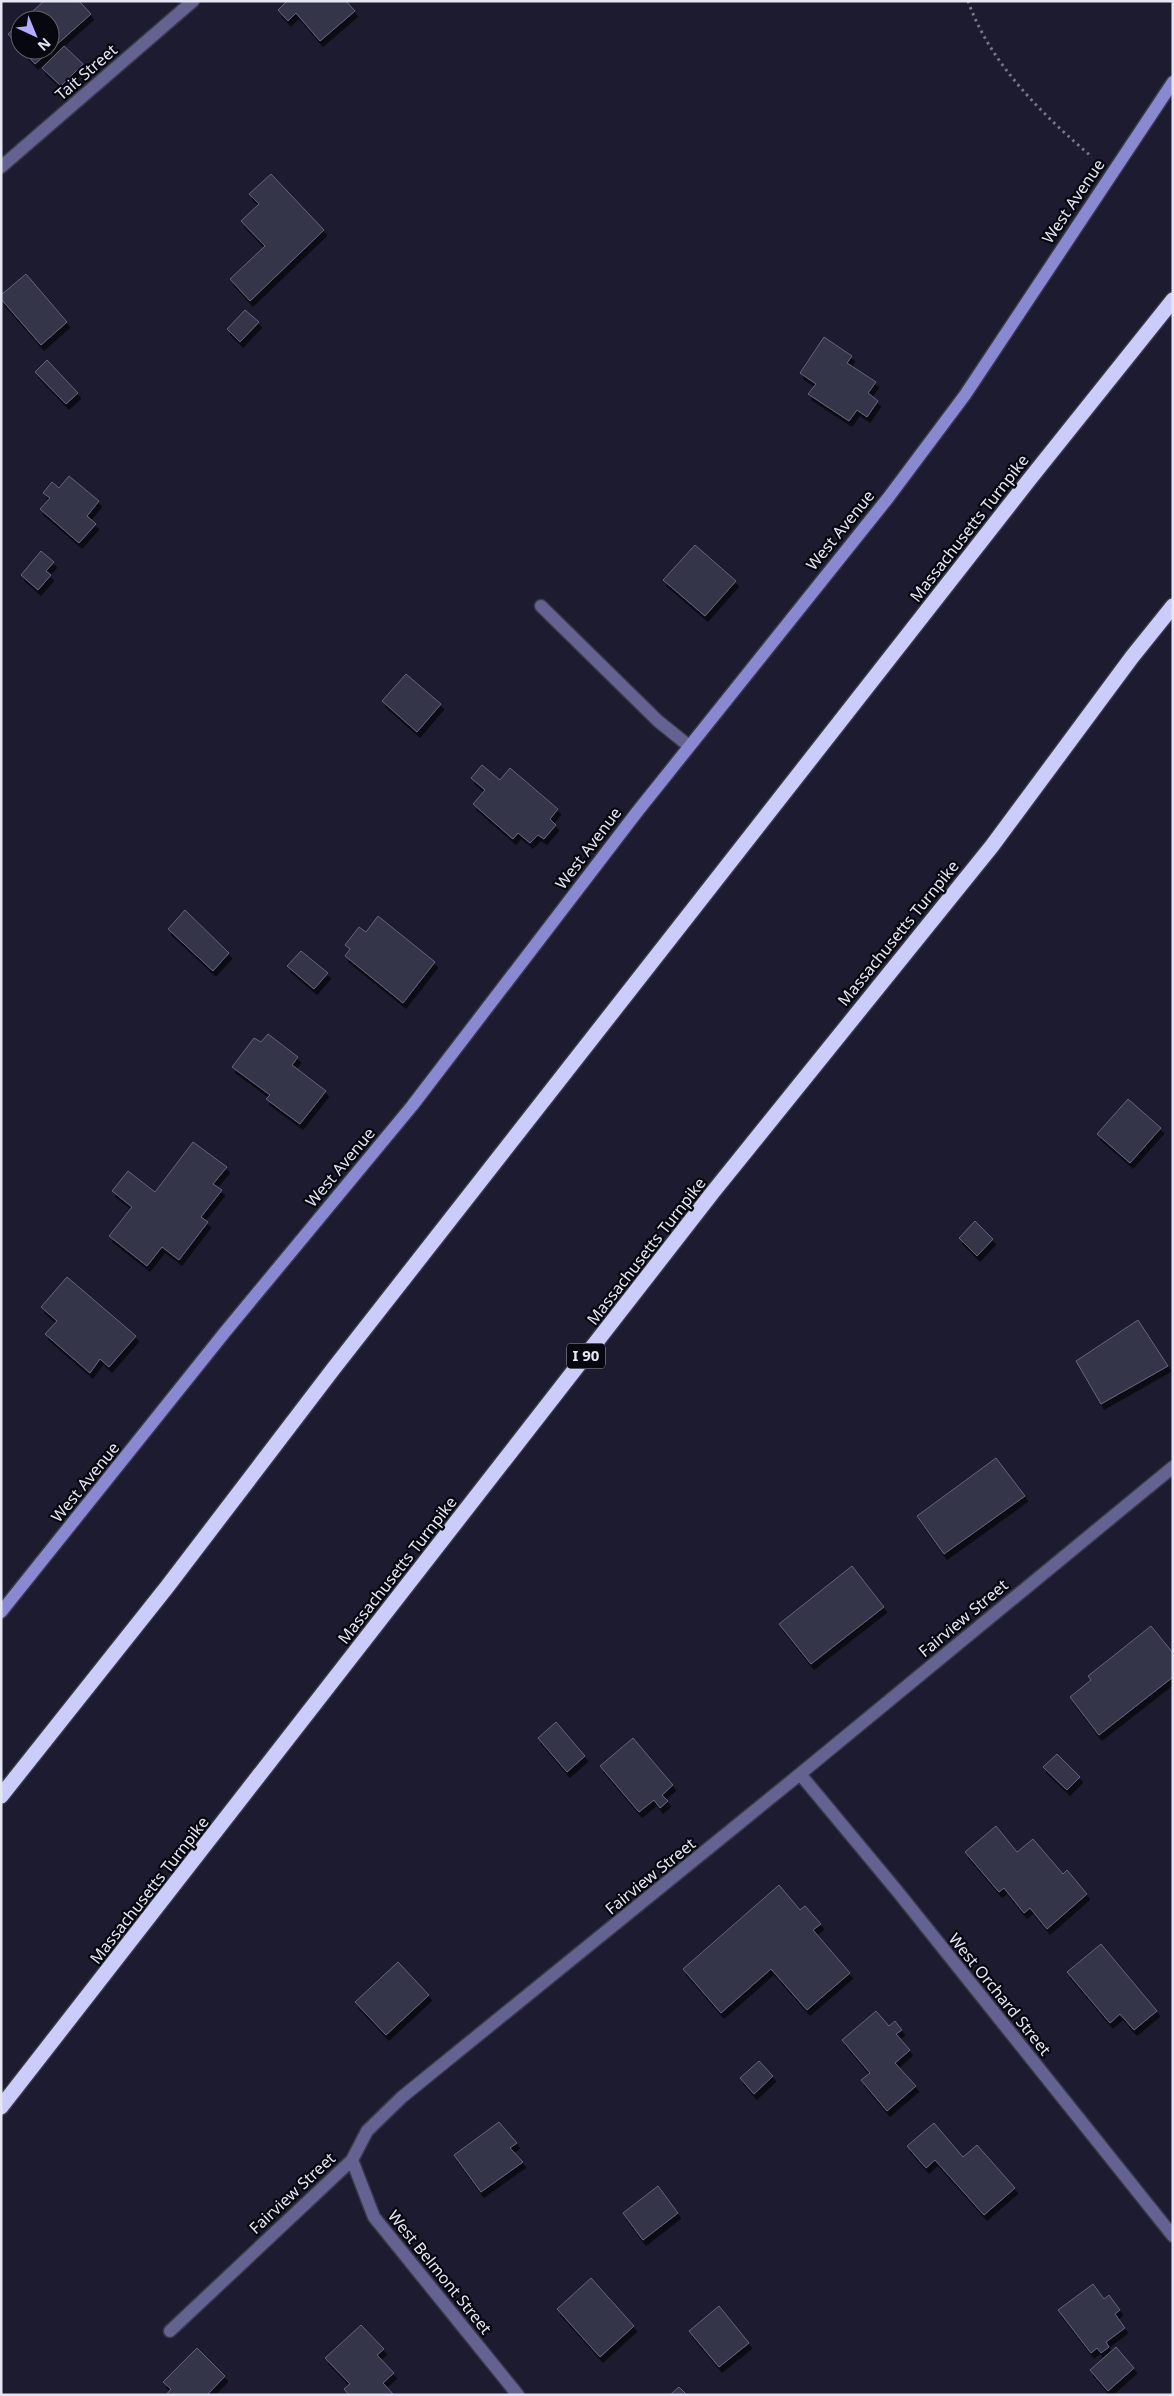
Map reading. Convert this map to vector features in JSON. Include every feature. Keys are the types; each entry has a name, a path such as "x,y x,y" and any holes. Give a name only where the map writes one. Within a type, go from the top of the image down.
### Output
{"highway":[{"name":"Massachusetts Turnpike","path":"1,1796 167,1587 334,1368 1029,480 1173,300"},
{"name":"Massachusetts Turnpike","path":"1,2107 713,1192 992,846 1132,657 1173,606"}],"main road":[{"name":"West Avenue","path":"1,1612 225,1332 412,1106 689,746 888,498 966,395 1111,173 1173,82"}],"street":[{"name":"Tait Street","path":"1,167 193,1"},
{"path":"542,606 658,721 689,746"},
{"name":"Fairview Street","path":"170,2331 352,2160 367,2131 402,2097 800,1774 1173,1467"},
{"name":"West Orchard Street","path":"800,1774 898,1892 1173,2236"},
{"name":"West Belmont Street","path":"352,2160 374,2216 518,2395"}],"path":[{"path":"968,1 975,22 985,39 1023,89 1071,140 1111,173"}],"building":[{"path":"44,1 79,1 91,14 60,42 60,10 34,10"},
{"path":"287,1 346,1 355,11 320,41 296,13 288,21 278,10"},
{"path":"64,46 83,64 61,86 42,68 50,60 60,60 60,50"},
{"path":"31,60 39,60 35,64"},
{"path":"271,174 324,230 250,301 230,279 265,246 241,221 259,204 249,194"},
{"path":"26,274 67,322 41,345 1,299 1,295"},
{"path":"245,310 259,322 240,342 227,329"},
{"path":"824,337 852,356 847,363 876,382 868,393 878,401 867,417 857,410 849,421 808,394 816,384 800,373"},
{"path":"47,360 78,393 66,404 35,372"},
{"path":"69,476 99,501 87,516 96,524 79,543 40,509 50,498 43,493 52,482 59,488"},
{"path":"695,545 736,581 705,616 663,580"},
{"path":"41,551 54,562 46,571 51,575 38,590 21,575"},
{"path":"406,674 441,704 417,732 382,701"},
{"path":"482,765 500,780 510,768 558,809 550,819 556,825 544,839 538,835 530,843 518,833 513,839 473,804 485,790 471,778"},
{"path":"185,910 229,953 213,971 168,929"},
{"path":"378,916 435,962 403,1003 345,956 350,949 345,945 359,927 366,932"},
{"path":"301,951 328,973 314,989 287,966"},
{"path":"268,1034 298,1057 292,1065 326,1091 300,1124 266,1099 270,1095 232,1067 254,1038 261,1042"},
{"path":"1128,1099 1161,1128 1130,1163 1097,1134"},
{"path":"193,1142 227,1167 213,1184 222,1190 201,1217 208,1222 179,1260 162,1247 147,1266 109,1236 132,1207 112,1191 128,1171 155,1192"},
{"path":"975,1221 993,1239 977,1256 959,1238"},
{"path":"67,1277 136,1336 109,1367 100,1359 90,1373 45,1334 57,1321 41,1307"},
{"path":"1138,1320 1168,1366 1101,1404 1076,1361"},
{"path":"996,1458 1025,1496 944,1554 917,1516"},
{"path":"852,1566 884,1607 811,1664 779,1624"},
{"path":"1151,1626 1173,1653 1173,1677 1099,1735 1070,1697 1091,1680 1088,1676"},
{"path":"556,1722 585,1756 567,1772 538,1738"},
{"path":"633,1738 673,1785 662,1795 668,1801 660,1808 654,1800 639,1812 600,1766"},
{"path":"1057,1754 1080,1777 1067,1790 1043,1767"},
{"path":"996,1826 1017,1852 1033,1839 1063,1874 1067,1870 1087,1894 1047,1929 1030,1908 1024,1913 1004,1888 999,1892 965,1852"},
{"path":"779,1885 800,1910 805,1906 821,1924 813,1930 850,1973 807,2010 771,1969 721,2013 683,1969"},
{"path":"1101,1944 1157,2011 1134,2030 1120,2014 1110,2023 1067,1972"},
{"path":"398,1962 429,1995 386,2035 355,2002"},
{"path":"876,2011 889,2026 895,2021 902,2030 896,2034 910,2050 895,2063 916,2086 887,2111 861,2080 870,2073 842,2040"},
{"path":"759,2061 773,2076 754,2094 740,2078"},
{"path":"499,2122 517,2143 510,2148 523,2162 481,2192 454,2155"},
{"path":"934,2123 963,2157 977,2145 1015,2188 984,2215 935,2160 926,2168 907,2146"},
{"path":"658,2186 678,2213 643,2240 623,2213"},
{"path":"591,2278 634,2326 600,2357 557,2309"},
{"path":"1093,2284 1104,2299 1109,2295 1120,2310 1115,2314 1125,2328 1106,2342 1109,2347 1101,2353 1097,2348 1091,2353 1058,2310"},
{"path":"719,2306 749,2343 719,2367 689,2331"},
{"path":"361,2325 384,2349 377,2355 394,2373 383,2383 394,2395 349,2395 344,2389 350,2384 325,2358"},
{"path":"1116,2347 1134,2368 1108,2391 1090,2370"},
{"path":"197,2348 225,2376 207,2395 166,2395 171,2389 163,2382"},
{"path":"679,2387 687,2395 670,2395"}]}
